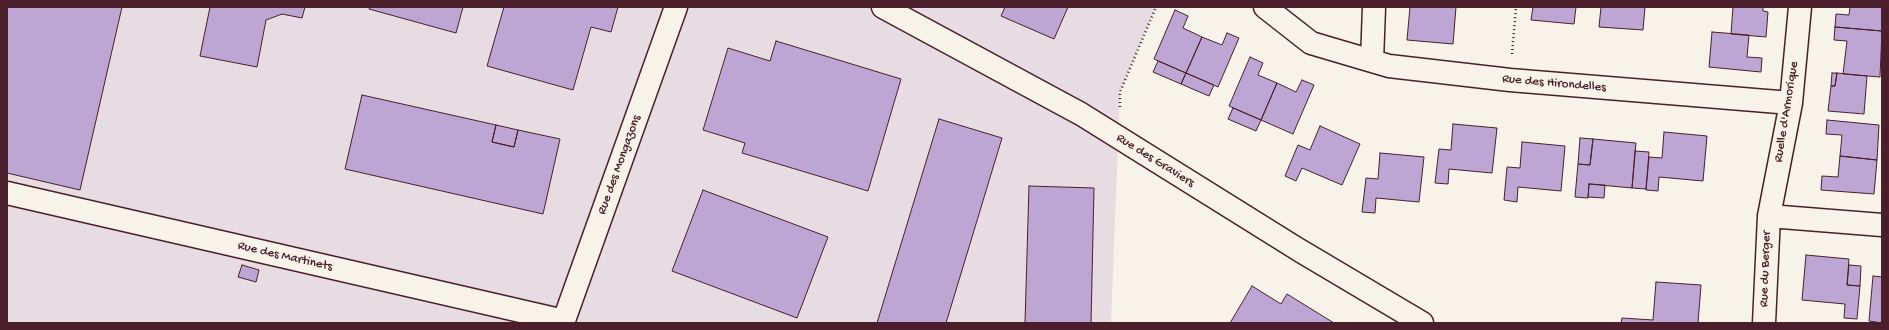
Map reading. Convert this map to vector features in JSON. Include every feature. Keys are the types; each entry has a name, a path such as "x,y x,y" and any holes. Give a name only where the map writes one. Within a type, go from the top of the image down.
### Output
{"street":[{"name":"Rue des Mongazons","path":"563,322 676,7"},
{"name":"Rue des Graviers","path":"883,7 1081,114 1299,250 1422,323"},
{"name":"Rue des Hirondelles","path":"1265,7 1311,42 1390,66 1510,80 1791,103"},
{"path":"1372,61 1374,7"},
{"name":"Ruelle d'Armorique","path":"1769,216 1791,103 1800,7"},
{"name":"Rue des Martinets","path":"7,193 563,322"},
{"path":"1769,216 1882,225"},
{"name":"Rue du Berger","path":"1764,323 1769,216"}],"path":[{"path":"1120,139 1120,92 1156,7"},
{"path":"1510,80 1516,7"}],"shaded area":[{"path":"7,7 1156,7 1120,92 1111,323 7,323"}],"building":[{"path":"7,7 122,7 80,190 7,173"},
{"path":"210,7 305,7 302,18 282,14 266,20 257,67 200,56"},
{"path":"370,7 463,7 456,33 369,9"},
{"path":"504,7 618,7 611,32 591,27 573,90 487,66"},
{"path":"1005,7 1068,7 1054,39 1001,16"},
{"path":"1410,7 1456,7 1453,44 1407,40"},
{"path":"1533,7 1576,7 1574,24 1531,20"},
{"path":"1601,7 1645,7 1643,30 1599,27"},
{"path":"1733,7 1763,7 1763,11 1768,12 1766,37 1731,34"},
{"path":"1850,7 1882,7 1882,31 1835,27 1836,14 1849,15"},
{"path":"1175,10 1188,16 1183,28 1202,37 1186,73 1154,59"},
{"path":"1835,27 1882,31 1880,77 1843,74 1847,41 1834,40"},
{"path":"1712,32 1749,35 1747,57 1762,58 1761,72 1709,67"},
{"path":"1227,33 1239,38 1218,87 1186,73 1202,37 1222,45"},
{"path":"776,41 901,79 868,191 742,153 745,143 703,130 728,48 770,61"},
{"path":"1250,57 1263,63 1258,75 1277,83 1261,120 1229,106"},
{"path":"1158,61 1186,73 1181,84 1153,72"},
{"path":"1186,73 1214,85 1209,96 1181,84"},
{"path":"1832,73 1837,73 1835,86 1831,86"},
{"path":"1837,73 1867,76 1864,114 1828,111 1831,86 1835,86"},
{"path":"1302,80 1314,85 1293,134 1261,120 1277,83 1296,92"},
{"path":"362,95 496,125 492,142 514,147 518,130 560,139 543,214 345,169"},
{"path":"1233,108 1261,120 1256,131 1228,119"},
{"path":"939,119 1002,138 946,323 877,323"},
{"path":"1827,120 1879,125 1877,160 1840,156 1842,135 1826,134"},
{"path":"1453,124 1497,128 1492,173 1449,169 1448,184 1435,183 1439,149 1451,150"},
{"path":"496,125 518,130 514,147 492,142"},
{"path":"1320,126 1360,144 1342,185 1302,168 1296,181 1285,176 1298,145 1310,150"},
{"path":"1664,132 1707,136 1703,181 1659,177 1658,191 1646,190 1649,157 1662,158"},
{"path":"1580,138 1593,139 1590,165 1578,164"},
{"path":"1593,139 1636,143 1632,188 1589,184 1588,198 1575,197 1578,164 1590,165"},
{"path":"1522,142 1565,146 1561,191 1518,187 1517,202 1504,200 1507,167 1520,168"},
{"path":"1635,151 1649,152 1646,189 1632,188"},
{"path":"1380,153 1424,157 1419,202 1376,198 1375,213 1362,212 1366,178 1378,179"},
{"path":"1840,156 1877,160 1874,194 1821,190 1822,176 1838,177"},
{"path":"1589,184 1605,185 1604,198 1588,197"},
{"path":"1029,186 1094,188 1091,323 1025,323"},
{"path":"703,190 828,237 797,318 672,271"},
{"path":"1806,255 1849,259 1847,285 1860,286 1857,319 1844,318 1845,304 1802,300"},
{"path":"242,265 259,270 256,282 238,277"},
{"path":"1849,265 1861,266 1860,286 1847,285"},
{"path":"1873,276 1882,277 1882,323 1869,321"},
{"path":"1656,282 1701,285 1698,323 1621,323 1622,318 1653,320"},
{"path":"1252,286 1281,304 1287,294 1334,323 1230,323"}]}
